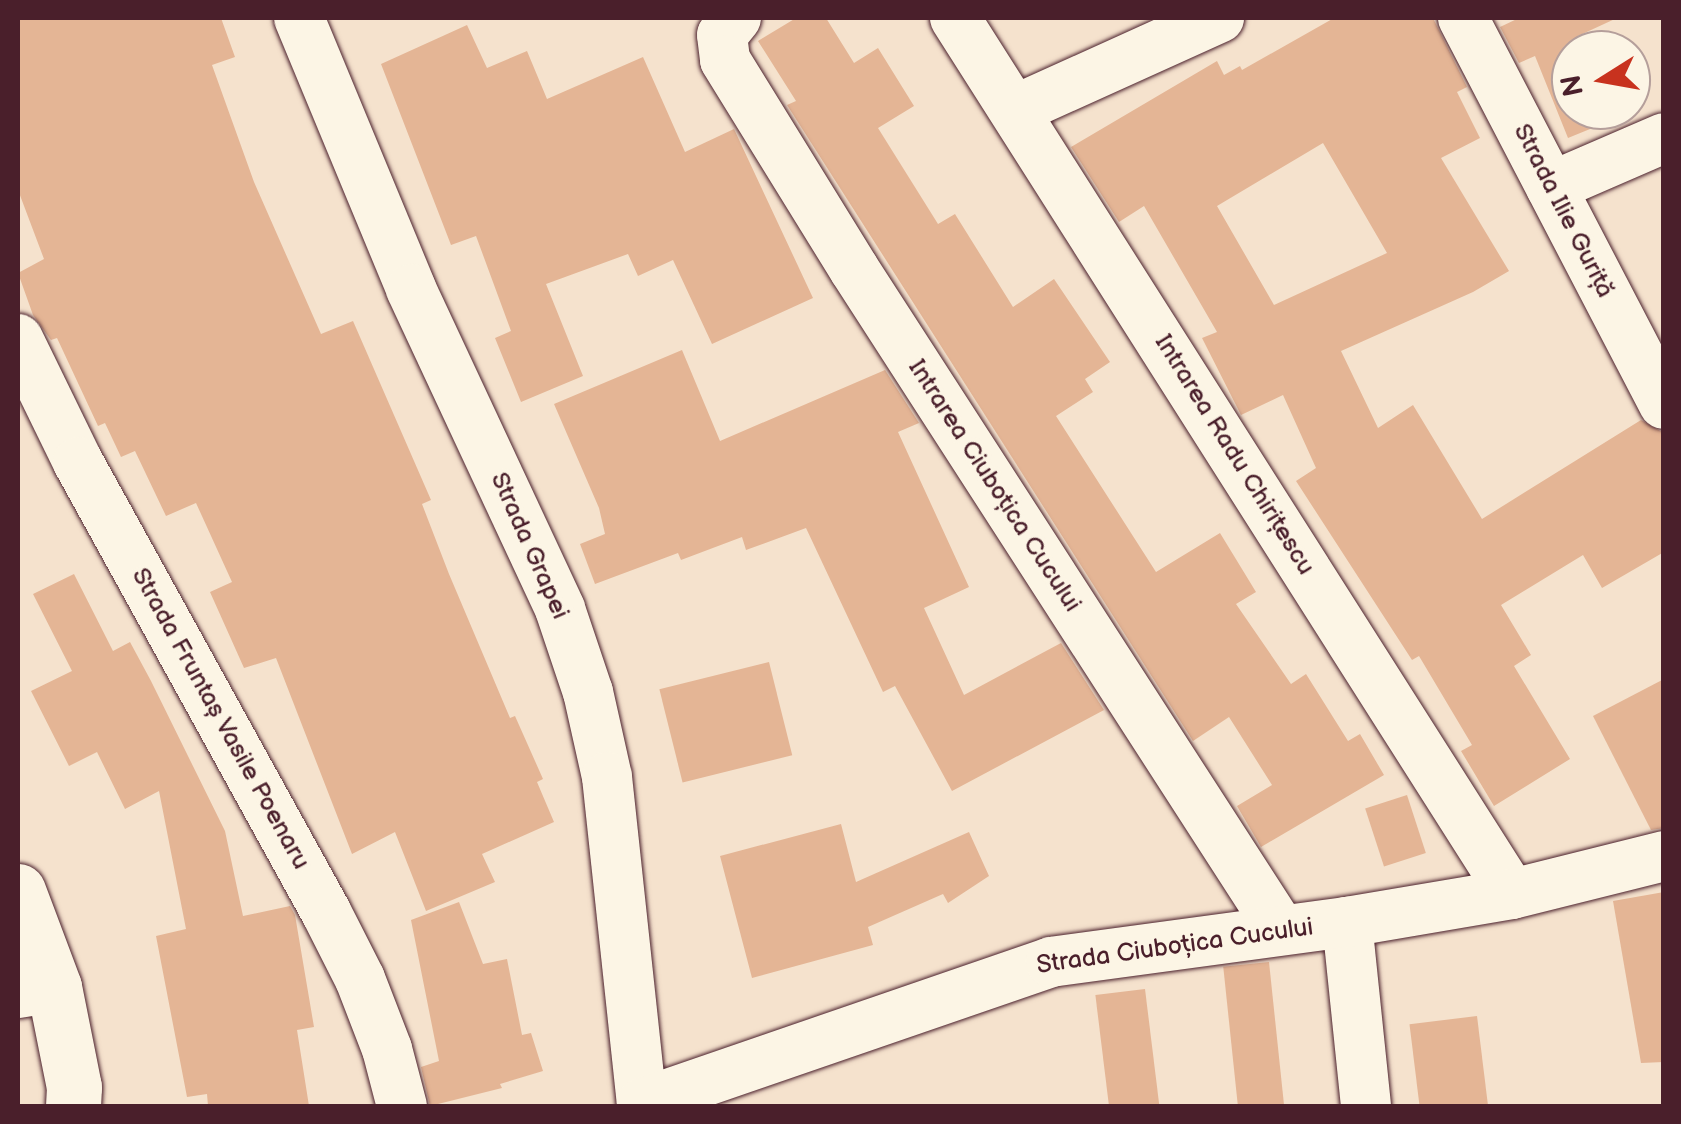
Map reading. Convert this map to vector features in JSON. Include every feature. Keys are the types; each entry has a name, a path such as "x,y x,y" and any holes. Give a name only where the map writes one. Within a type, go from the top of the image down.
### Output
{"street":[{"name":"Strada Grapei","path":"299,18 411,289 560,609 588,692 608,777 642,1105"},
{"name":"Intrarea Radu Chirițescu","path":"956,18 1512,894"},
{"path":"1015,110 1219,18"},
{"name":"Strada Ilie Guriță","path":"1463,18 1664,404"},
{"name":"Intrarea Ciuboțica Cucului","path":"729,26 725,60 854,269 1282,930"},
{"path":"1551,187 1664,138"},
{"name":"Strada Fruntaș Vasile Poenaru","path":"18,340 78,462 360,979 402,1106"},
{"name":"Strada Ciuboțica Cucului","path":"642,1105 1034,967 1512,894 1664,856"},
{"path":"18,890 36,990 81,1100"},
{"path":"1347,922 1366,1106"}],"building":[{"path":"18,18 221,18 235,57 212,65 254,182 321,334 353,321 431,500 422,504 449,574 510,718 515,716 543,779 537,782 554,822 482,854 495,882 426,911 395,832 352,854 276,658 244,668 210,592 232,582 196,503 166,516 135,451 121,457 105,423 98,426 57,338 51,340 33,315 18,273 44,259 18,190"},
{"path":"796,18 826,18 854,63 878,48 914,106 878,128 938,224 955,214 1013,307 1054,279 1110,362 1085,379 1093,392 1056,416 1156,572 1220,533 1256,592 1236,604 1291,684 1306,674 1348,741 1360,734 1384,775 1261,847 1237,806 1272,785 1229,717 1193,741 787,105 796,101 758,41"},
{"path":"1334,18 1433,18 1467,87 1457,92 1480,138 1441,158 1509,271 1473,292 1341,351 1378,428 1413,405 1482,519 1641,420 1664,433 1664,552 1602,588 1583,555 1501,605 1531,655 1514,666 1570,759 1494,806 1461,751 1472,745 1419,656 1412,660 1296,481 1316,468 1283,395 1241,415 1202,338 1217,332 1144,206 1119,222 1071,147 1217,61 1224,75 1240,66 1242,70","holes":["1323,143 1387,253 1274,305 1217,206"]},
{"path":"1519,18 1617,18 1591,30 1551,30 1551,96 1535,56 1519,63 1500,27"},
{"path":"467,25 487,68 527,51 547,99 643,57 685,152 734,129 813,298 712,344 673,260 638,276 628,254 546,284 583,376 521,402 495,338 511,331 476,236 451,245 381,64"},
{"path":"1565,130 1588,130 1568,138"},
{"path":"682,350 720,441 885,370 919,423 898,432 969,587 924,608 964,695 1061,643 1104,710 952,791 895,686 883,692 806,528 746,550 742,537 681,560 678,553 595,584 580,544 605,534 599,508 554,404"},
{"path":"74,574 113,651 130,642 151,681 225,831 243,916 290,906 295,915 314,1027 297,1030 309,1106 208,1106 207,1094 187,1097 156,936 186,929 159,791 125,809 97,752 69,766 31,691 72,671 33,594"},
{"path":"769,662 792,755 683,782 659,689"},
{"path":"1664,679 1664,828 1651,830 1593,716"},
{"path":"1407,795 1426,853 1384,867 1365,809"},
{"path":"841,824 856,882 969,832 989,876 948,903 943,894 868,927 873,945 752,978 720,856"},
{"path":"1664,892 1664,1062 1641,1063 1613,901"},
{"path":"459,902 483,964 507,959 522,1035 531,1033 543,1071 500,1084 502,1088 430,1106 421,1067 439,1061 411,920"},
{"path":"1269,962 1284,1106 1238,1106 1223,967"},
{"path":"1145,989 1159,1106 1109,1106 1095,995"},
{"path":"1477,1016 1488,1106 1420,1106 1410,1024"}]}
